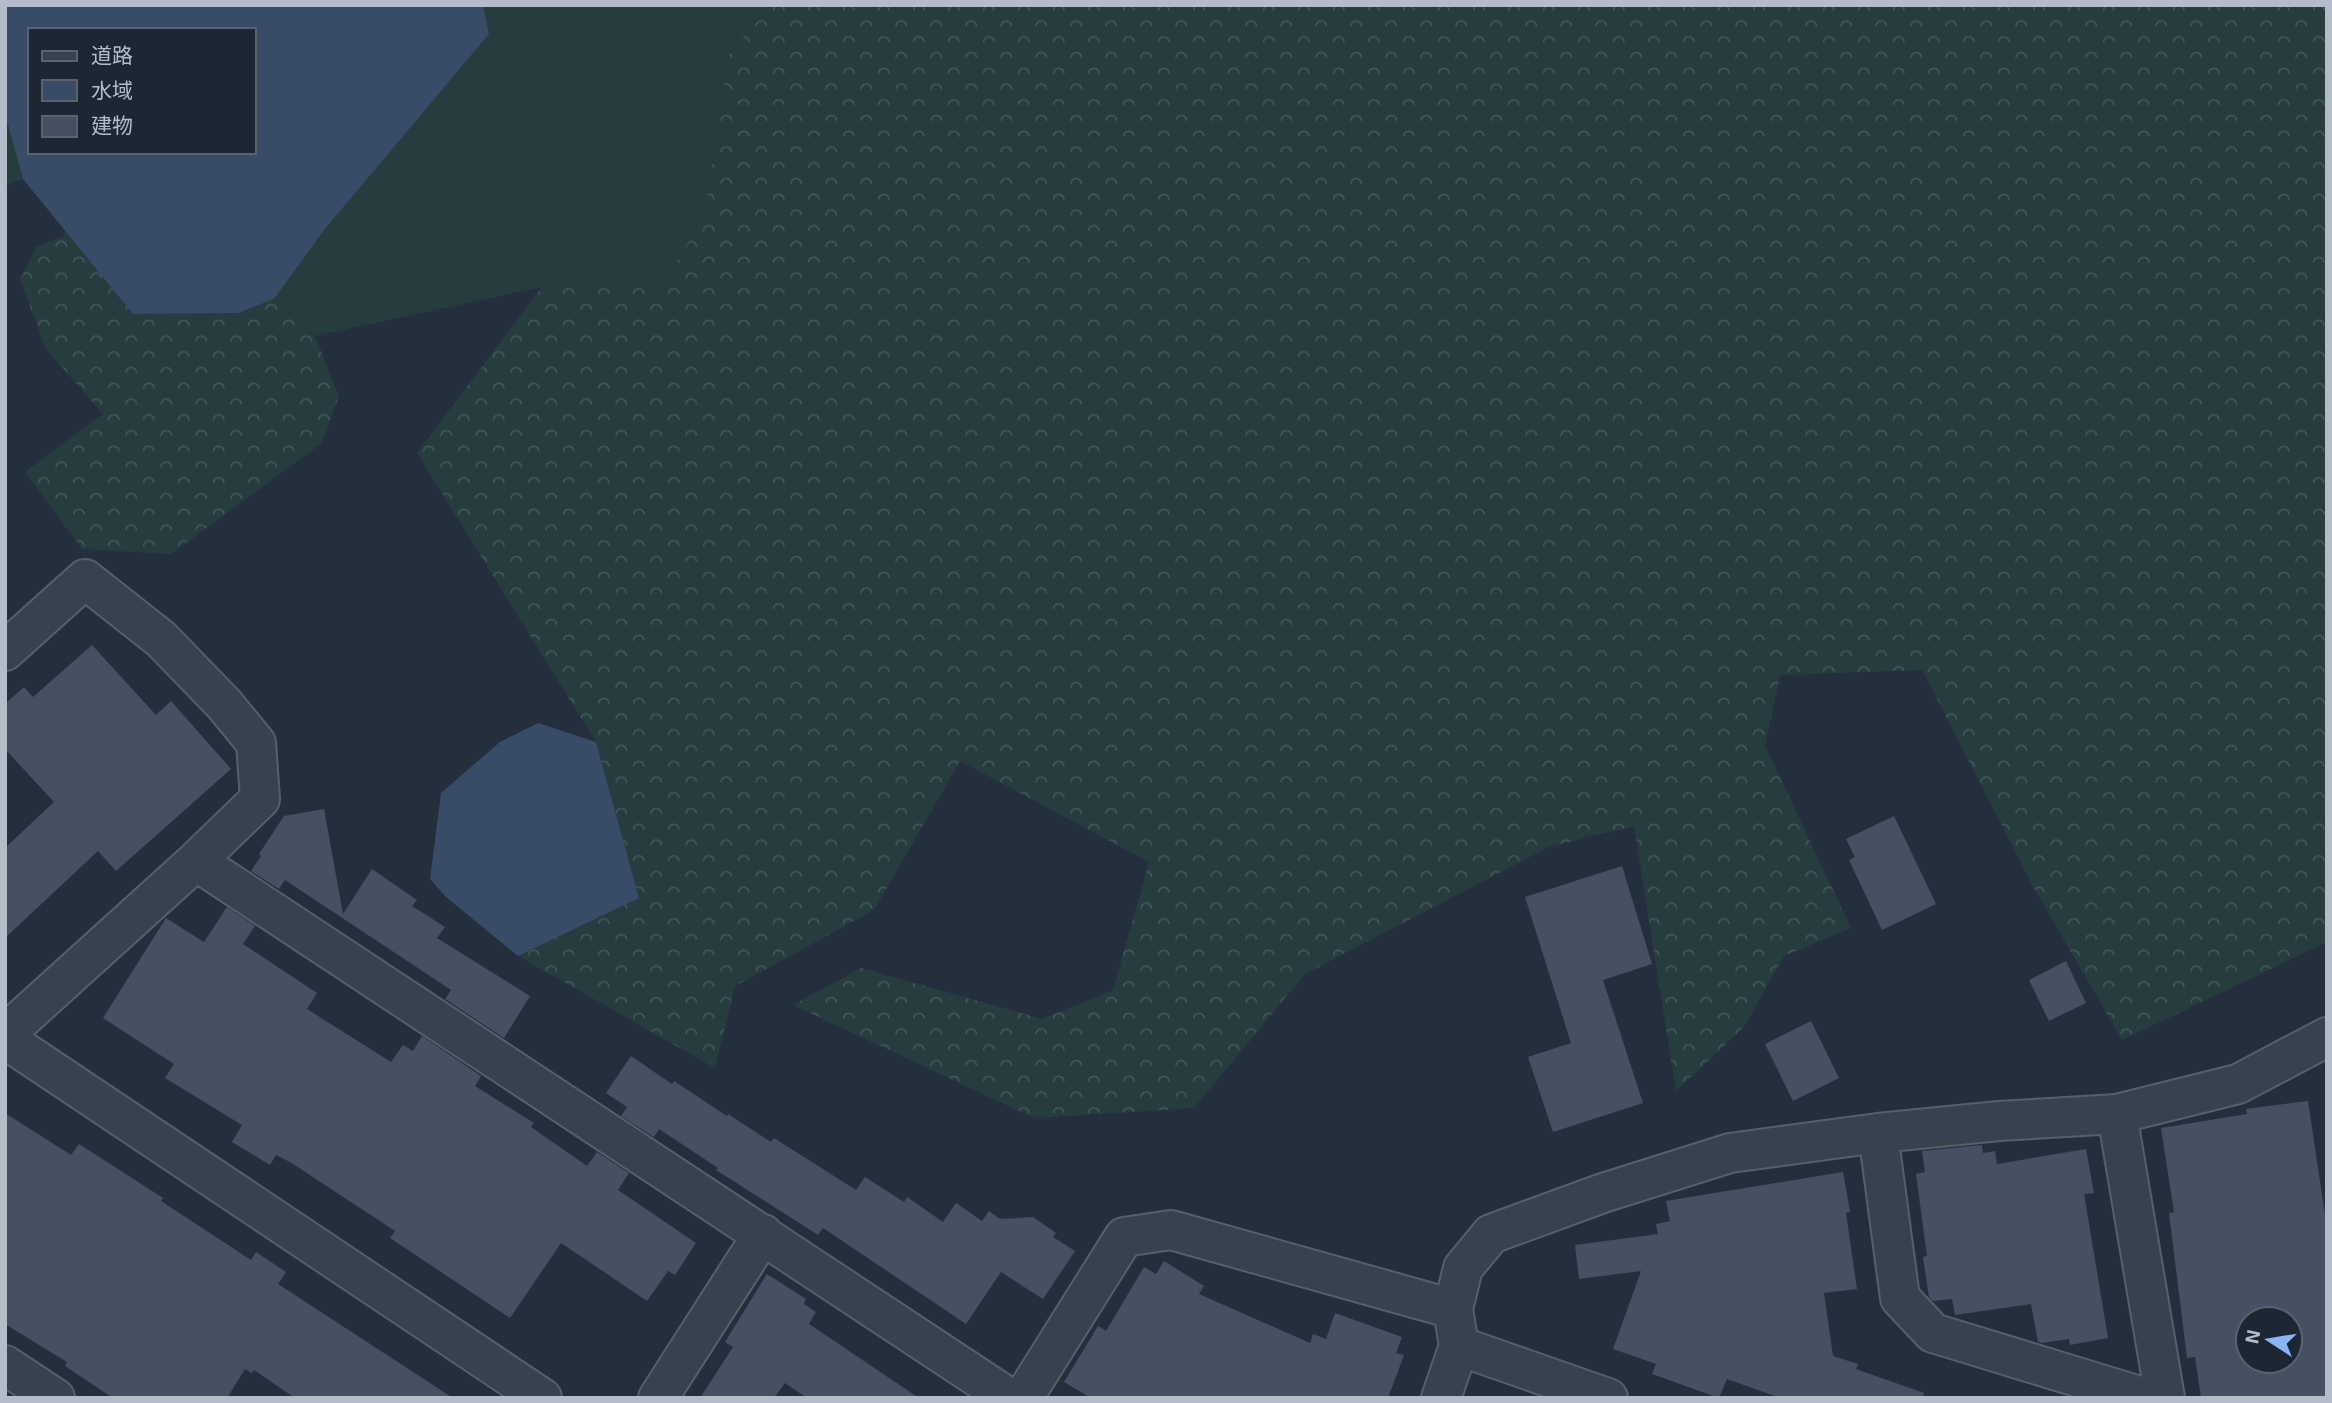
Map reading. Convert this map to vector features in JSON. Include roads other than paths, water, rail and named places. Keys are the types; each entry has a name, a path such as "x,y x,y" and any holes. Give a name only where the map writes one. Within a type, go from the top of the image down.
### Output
{"street":[{"path":"5,651 85,579 161,639 224,704 256,743 260,799 5,1037 542,1398"},
{"path":"196,861 1009,1398"},
{"path":"1441,1398 1456,1327 1463,1268 1491,1234 1603,1193 1730,1153 1878,1133 1999,1121 2117,1114 2238,1084 2327,1037"},
{"path":"2117,1114 2165,1398"},
{"path":"1878,1133 1900,1298 1933,1333 2146,1398"},
{"path":"1023,1398 1124,1237 1171,1230 1456,1327 1608,1398"},
{"path":"658,1398 763,1234"},
{"path":"5,1365 55,1398"}],"water":[{"path":"5,5 483,5 489,34 325,229 274,299 238,313 133,314 23,179 5,114"},
{"path":"538,723 596,742 639,898 518,956 446,897 430,879 441,793 500,742"}]}
